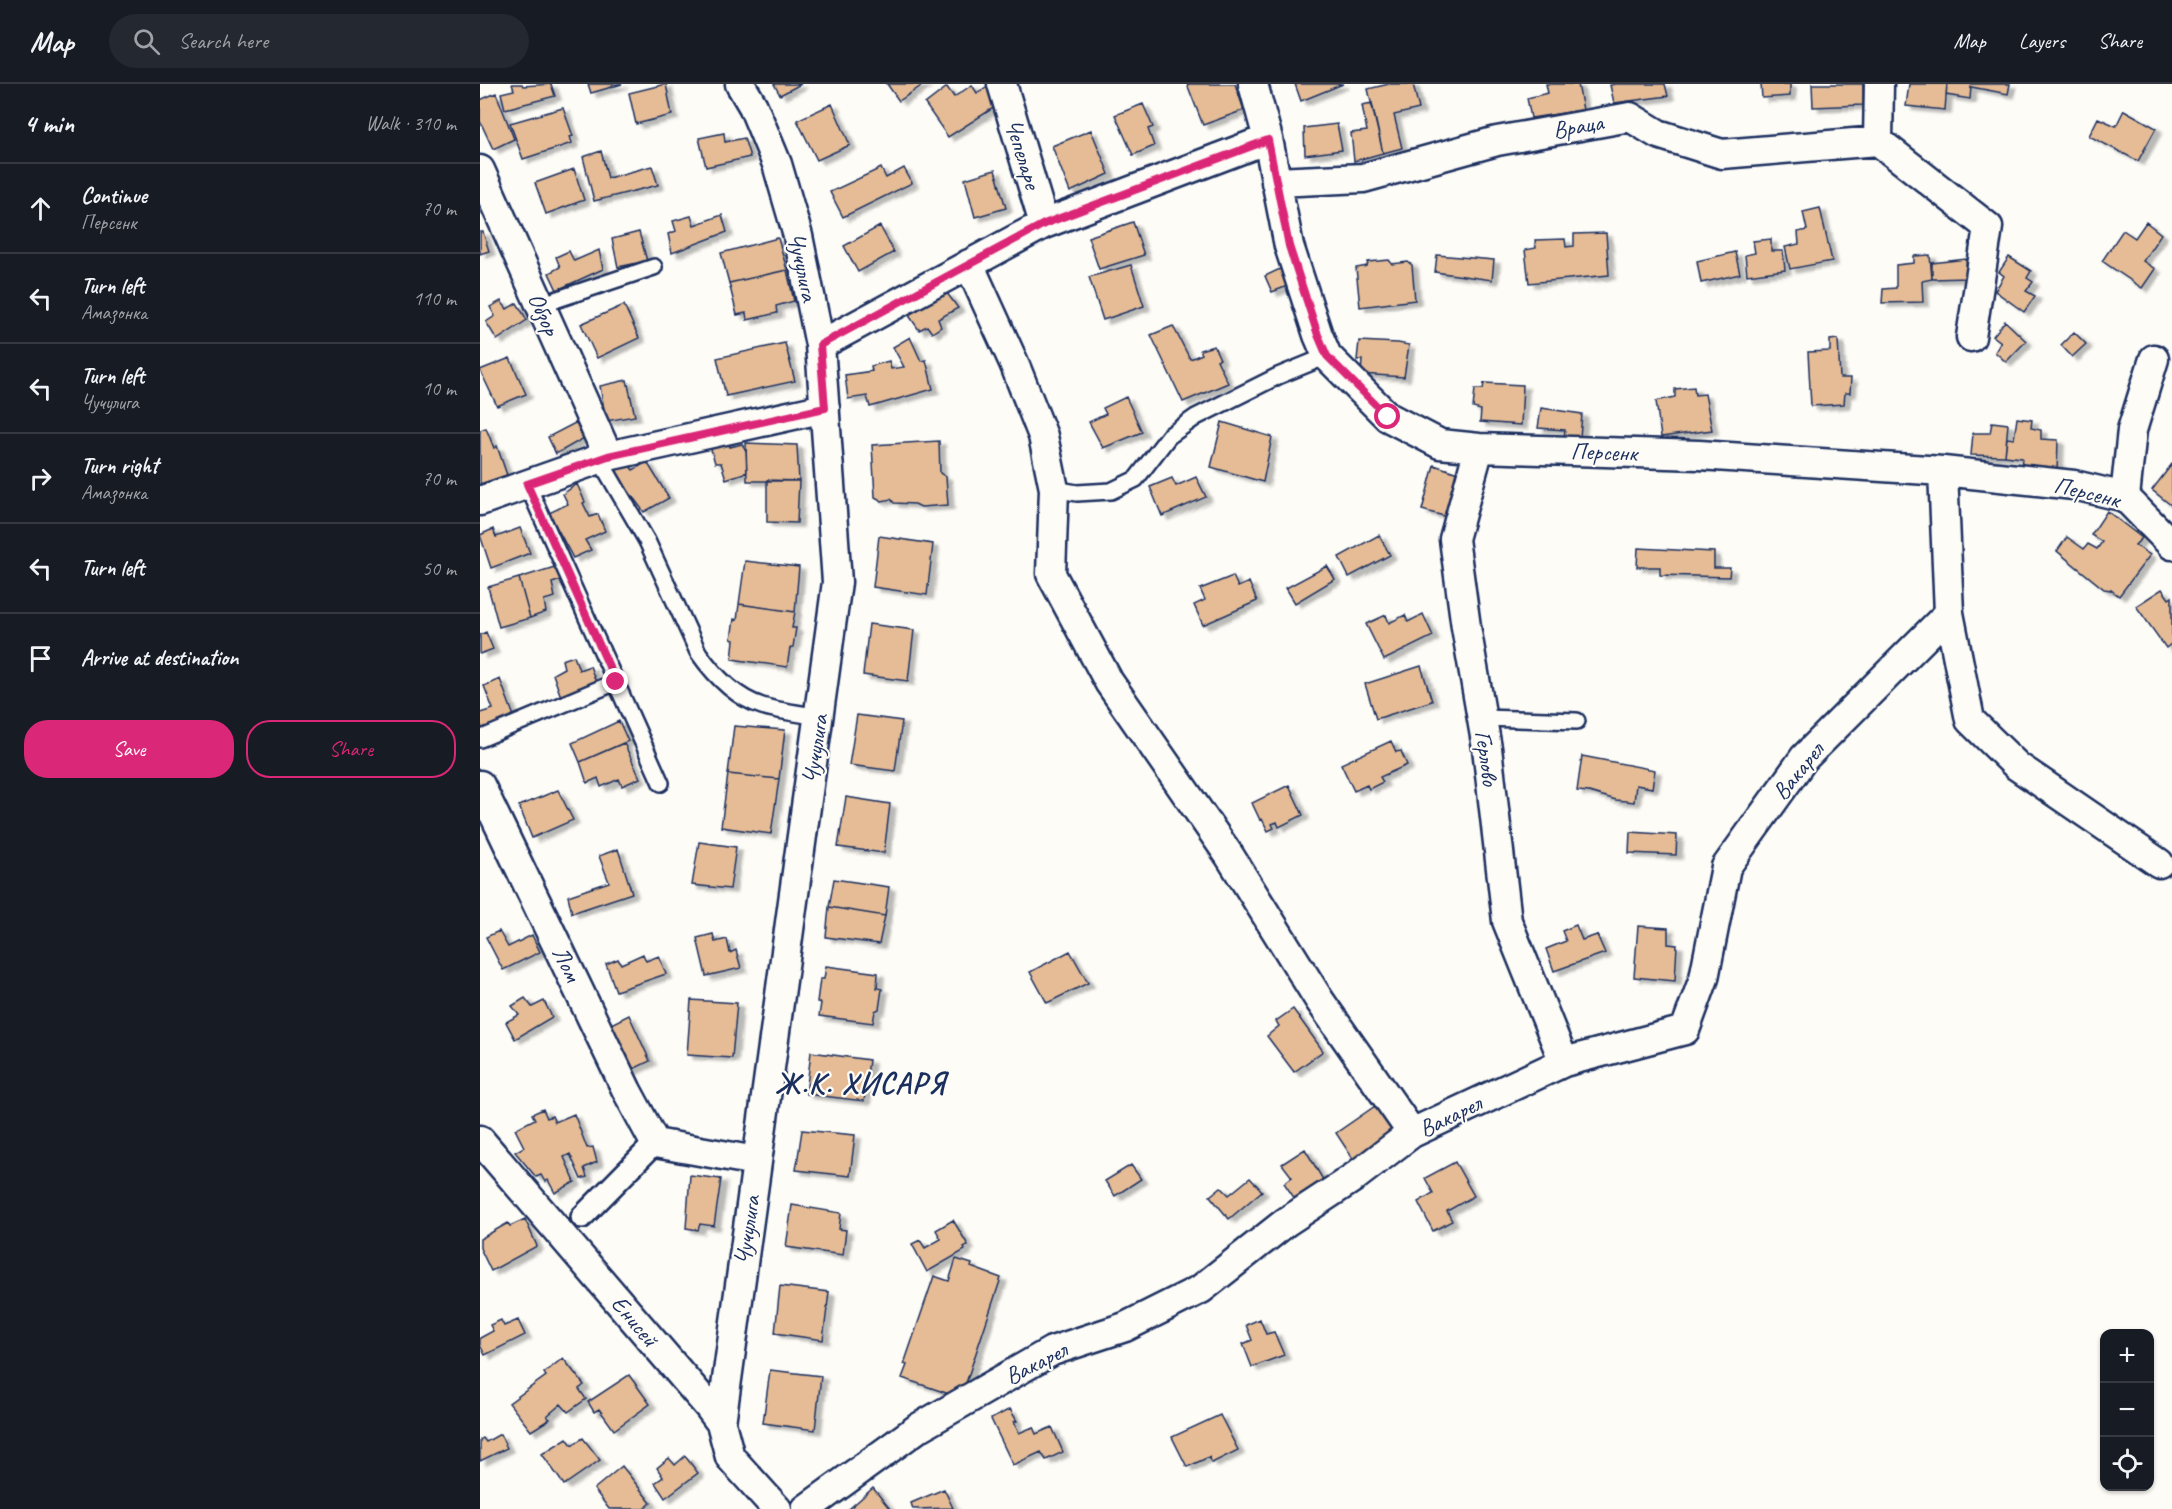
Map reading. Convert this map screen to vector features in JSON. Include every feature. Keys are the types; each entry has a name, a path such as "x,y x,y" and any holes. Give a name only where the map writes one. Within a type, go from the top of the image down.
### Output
{"street":[{"name":"Чучулига","path":"721,1423 837,582 820,345 798,236 777,164 753,106 740,84"},
{"name":"Чепеларе","path":"1002,84 1044,224"},
{"name":"Персенк","path":"1253,84 1268,140 1289,246 1327,356 1388,417 1440,444 1479,448 1699,455 1943,471 2074,485 2125,497 2172,545"},
{"path":"1879,84 1878,141 1988,227 1971,337"},
{"name":"Враца","path":"1276,182 1363,178 1497,141 1630,117 1659,134 1722,154 1878,141"},
{"path":"820,345 1044,224 1268,140"},
{"name":"Обзор","path":"480,170 604,458"},
{"path":"969,264 1014,363 1043,436 1054,489 1051,574 1109,682 1229,855 1320,1001 1412,1133"},
{"path":"2125,497 2132,430 2154,359"},
{"path":"480,501 604,458 825,408"},
{"name":"Герлово","path":"1479,448 1454,539 1466,627 1487,748 1507,921 1564,1062"},
{"path":"1943,471 1949,613 1970,720 2017,766 2159,863"},
{"name":"Вакарел","path":"806,1509 918,1428 1052,1351 1125,1327 1201,1289 1286,1222 1353,1178 1412,1133 1564,1062 1685,1030 1704,978 1726,867 1804,758 1949,613"},
{"name":"Лом","path":"480,784 627,1090 655,1143"},
{"name":"Енисей","path":"480,1140 721,1423 730,1457 777,1509"},
{"path":"582,1217 655,1143 756,1161"}],"lane":[{"path":"540,305 654,267"},
{"path":"1054,489 1077,493 1111,491 1136,478 1169,436 1196,417 1278,376 1327,356"},
{"path":"604,458 647,541 698,652 709,669 725,685 744,698 762,706 813,716 820,713"},
{"path":"527,484 661,783"},
{"path":"480,739 616,682"},
{"path":"1482,718 1577,721"}],"building":[{"path":"512,84 523,86 551,84 555,96 505,109 501,93 514,90"},
{"path":"588,84 622,84 591,93"},
{"path":"666,84 672,115 636,124 629,93"},
{"path":"774,84 801,84 780,95"},
{"path":"887,84 924,84 899,101"},
{"path":"1187,84 1235,84 1244,110 1203,125"},
{"path":"1295,84 1343,84 1301,101"},
{"path":"1389,84 1413,84 1419,109 1394,115 1402,148 1383,153 1368,89"},
{"path":"1546,84 1578,84 1583,110 1531,118 1527,98 1548,93"},
{"path":"1665,84 1668,96 1614,103 1610,85"},
{"path":"1761,84 1790,84 1790,96 1762,98"},
{"path":"1812,84 1863,84 1863,105 1813,107"},
{"path":"1909,84 1947,84 1945,110 1906,106"},
{"path":"1947,84 2010,84 2008,94 1971,87 1970,99 1946,95"},
{"path":"972,85 977,93 988,86 995,107 948,137 925,104 947,87 954,97"},
{"path":"496,93 514,139 493,149 480,121 480,100"},
{"path":"1372,103 1383,153 1354,161 1351,133 1367,131 1362,105"},
{"path":"832,104 850,145 817,160 797,120"},
{"path":"1143,104 1153,127 1148,129 1154,146 1133,155 1115,115"},
{"path":"563,108 573,136 570,137 572,143 523,159 510,123"},
{"path":"2124,110 2156,128 2138,161 2089,136 2098,118 2116,126"},
{"path":"1337,124 1342,150 1305,155 1304,128"},
{"path":"1091,130 1109,174 1070,192 1052,146"},
{"path":"724,133 725,142 744,138 750,157 706,167 699,138"},
{"path":"601,151 608,178 652,166 658,185 594,201 583,157"},
{"path":"881,168 886,178 904,168 912,183 843,217 830,192"},
{"path":"574,169 584,200 546,214 535,183"},
{"path":"995,170 1006,208 975,217 965,179"},
{"path":"1820,208 1832,261 1790,269 1785,247 1799,244 1798,232 1807,230 1803,212"},
{"path":"722,215 727,232 672,253 668,234 676,231 673,221 691,216 694,225"},
{"path":"1133,222 1144,255 1099,269 1088,237"},
{"path":"2146,222 2161,234 2143,261 2155,269 2142,288 2102,261 2123,230 2135,238"},
{"path":"880,226 894,252 858,272 844,246"},
{"path":"480,232 483,232 489,251 480,254"},
{"path":"639,232 647,261 618,267 612,239"},
{"path":"1606,233 1609,275 1529,283 1525,250 1536,248 1535,240 1565,239 1566,247 1574,246 1574,234"},
{"path":"778,238 787,270 729,283 721,253"},
{"path":"1771,239 1771,251 1783,251 1785,270 1747,275 1745,255 1755,253 1753,241"},
{"path":"599,250 603,269 557,290 549,273 560,267 556,257 569,251 574,261"},
{"path":"1735,252 1740,274 1701,283 1697,261"},
{"path":"1437,255 1494,260 1492,280 1435,272"},
{"path":"1930,255 1932,279 1922,281 1923,302 1882,303 1883,289 1896,288 1896,265 1914,263 1914,256"},
{"path":"2009,257 2031,271 2027,278 2033,282 2026,291 2035,296 2024,312 1995,291 2004,276 1999,272"},
{"path":"1966,259 1967,278 1932,279 1932,263"},
{"path":"1389,260 1392,264 1408,262 1412,265 1415,300 1360,307 1356,268 1367,266 1368,262"},
{"path":"1131,265 1144,306 1103,320 1089,277"},
{"path":"1282,268 1290,285 1272,292 1265,276"},
{"path":"787,270 794,301 776,306 777,313 747,320 746,313 737,315 729,283"},
{"path":"947,293 958,308 938,319 941,327 932,333 927,326 919,330 908,314"},
{"path":"501,301 507,309 517,303 527,320 497,340 486,322 495,316 490,307"},
{"path":"624,305 639,338 597,358 581,324"},
{"path":"2005,321 2026,341 2006,362 1995,352 2001,342 1993,336"},
{"path":"1173,326 1190,359 1202,354 1200,350 1214,346 1220,359 1217,360 1228,383 1183,402 1151,335"},
{"path":"2074,332 2086,344 2072,357 2061,345"},
{"path":"910,337 921,361 926,360 933,389 870,407 867,396 848,399 845,375 872,371 871,366 889,361 891,369 904,367 893,347"},
{"path":"1838,339 1840,378 1851,378 1850,393 1845,393 1844,404 1811,406 1808,352 1830,351 1830,340"},
{"path":"1359,341 1409,345 1404,377 1361,374 1362,360 1357,360"},
{"path":"785,343 795,381 726,396 717,358"},
{"path":"510,358 526,394 497,406 480,370"},
{"path":"627,380 635,416 606,421 600,386"},
{"path":"1484,383 1523,385 1521,425 1480,422 1481,410 1473,408 1475,389 1483,389"},
{"path":"1694,387 1695,395 1705,394 1712,430 1661,437 1656,401 1675,397 1675,389"},
{"path":"1126,397 1142,432 1103,448 1089,422 1106,414 1103,408"},
{"path":"1541,408 1582,414 1580,438 1564,437 1565,430 1538,428"},
{"path":"2017,418 2032,420 2031,428 2041,430 2041,439 2058,440 2057,473 2021,468 2022,458 2005,456 2007,438 2014,439"},
{"path":"577,422 586,437 556,454 548,437"},
{"path":"1222,422 1272,437 1263,482 1211,467"},
{"path":"1992,422 2008,424 2005,456 1971,455 1973,433 1990,433"},
{"path":"486,428 494,448 497,446 507,475 480,484 480,430"},
{"path":"727,440 730,447 742,444 746,452 747,472 726,479 721,463 715,463 710,446"},
{"path":"939,441 940,473 946,477 948,505 921,507 915,504 894,503 891,499 882,501 875,497 872,445"},
{"path":"746,443 797,445 799,481 747,481"},
{"path":"623,457 633,470 647,462 669,498 644,512 609,465"},
{"path":"2172,464 2172,506 2152,490"},
{"path":"1434,465 1464,475 1451,518 1422,510"},
{"path":"1196,477 1206,497 1162,516 1150,487 1172,478 1176,486"},
{"path":"767,480 799,481 797,523 767,522"},
{"path":"577,484 590,517 598,514 605,531 585,540 591,550 573,558 549,513 568,504 563,494"},
{"path":"2107,511 2142,538 2135,545 2150,555 2119,596 2111,590 2104,589 2057,551 2067,537 2084,549 2088,544 2097,549 2102,542 2091,535"},
{"path":"520,528 530,553 491,568 480,535 493,529 496,537"},
{"path":"1379,535 1390,555 1349,577 1339,557"},
{"path":"879,536 933,544 927,595 873,587"},
{"path":"1638,548 1714,552 1714,568 1730,568 1729,577 1660,575 1660,567 1637,567"},
{"path":"745,561 799,567 795,612 739,604"},
{"path":"558,566 561,580 552,583 555,597 544,600 546,612 530,618 519,578"},
{"path":"1327,566 1335,579 1295,603 1286,588"},
{"path":"1233,576 1238,587 1249,582 1257,601 1203,625 1194,605 1205,600 1200,589"},
{"path":"519,578 530,618 499,627 488,587"},
{"path":"2162,589 2169,599 2172,597 2172,643 2166,648 2136,606"},
{"path":"739,604 795,612 792,628 796,628 787,667 732,659 734,640 731,639"},
{"path":"1423,614 1433,636 1384,660 1366,624 1386,615 1389,623 1405,615 1408,622"},
{"path":"869,624 914,630 908,681 863,675"},
{"path":"486,632 493,649 480,654 480,635"},
{"path":"574,656 579,670 590,666 596,682 561,697 553,674 564,668 562,660"},
{"path":"1421,666 1432,701 1376,719 1365,684"},
{"path":"500,679 515,719 483,731 480,713 493,709 484,686"},
{"path":"857,715 902,721 895,771 849,765"},
{"path":"619,721 628,741 580,762 572,743"},
{"path":"734,726 785,730 779,779 728,774"},
{"path":"1391,741 1396,752 1401,751 1407,765 1380,777 1383,782 1369,789 1367,785 1354,791 1341,764"},
{"path":"624,743 640,778 622,786 619,779 601,787 598,778 587,783 580,762"},
{"path":"1582,756 1655,770 1652,788 1636,785 1634,802 1577,791"},
{"path":"728,774 779,779 771,834 721,827"},
{"path":"1289,785 1303,815 1279,827 1277,822 1272,824 1274,828 1268,831 1252,803"},
{"path":"558,790 573,820 532,838 519,806"},
{"path":"846,797 890,804 884,853 838,847"},
{"path":"1630,832 1677,835 1676,855 1629,853"},
{"path":"699,842 736,847 730,889 692,885"},
{"path":"618,849 632,893 572,913 568,896 609,882 599,856"},
{"path":"834,879 889,887 885,916 829,907"},
{"path":"829,907 885,916 879,944 826,937"},
{"path":"1576,925 1582,940 1597,935 1605,953 1554,971 1546,949 1566,941 1562,931"},
{"path":"1638,926 1668,928 1668,944 1677,945 1675,981 1634,977"},
{"path":"499,931 508,947 532,935 540,952 503,970 486,937"},
{"path":"713,934 715,942 727,939 730,953 736,950 741,968 706,976 697,938"},
{"path":"1070,951 1088,983 1047,1003 1030,972"},
{"path":"643,954 646,961 659,956 666,974 616,991 606,964 618,959 621,964"},
{"path":"826,966 878,973 877,988 882,989 879,1009 875,1011 873,1023 819,1016 821,1003 817,1002 820,979 824,979"},
{"path":"525,998 532,1007 544,1001 552,1017 515,1039 506,1022 519,1015 512,1006"},
{"path":"691,1000 737,1003 732,1058 687,1055"},
{"path":"1293,1009 1323,1051 1294,1072 1267,1036 1279,1026 1276,1021"},
{"path":"629,1015 650,1061 627,1072 607,1026"},
{"path":"811,1052 869,1060 864,1101 806,1094"},
{"path":"1378,1104 1398,1133 1355,1162 1336,1133"},
{"path":"543,1109 547,1118 552,1116 555,1122 574,1114 587,1148 593,1147 597,1162 584,1168 587,1177 581,1179 570,1154 564,1157 575,1182 555,1193 548,1180 545,1182 541,1175 536,1177 515,1152 524,1147 515,1129 535,1119 532,1114"},
{"path":"802,1130 855,1135 850,1176 796,1170"},
{"path":"1305,1149 1325,1183 1297,1202 1284,1183 1292,1177 1282,1164"},
{"path":"1455,1162 1474,1196 1447,1211 1452,1221 1433,1231 1418,1202 1433,1193 1425,1178"},
{"path":"1131,1165 1141,1179 1115,1196 1105,1181"},
{"path":"690,1175 721,1179 714,1226 700,1224 698,1230 686,1228"},
{"path":"1250,1178 1262,1191 1229,1219 1210,1196 1221,1187 1229,1195"},
{"path":"792,1205 841,1213 839,1229 846,1230 843,1255 786,1247"},
{"path":"525,1219 537,1246 491,1271 480,1248 480,1239 508,1223 510,1226"},
{"path":"953,1220 968,1245 964,1247 965,1250 927,1272 912,1244 920,1240 925,1248 941,1239 936,1230"},
{"path":"956,1259 1001,1278 961,1398 902,1378 907,1365 904,1364 934,1276 949,1281"},
{"path":"780,1286 829,1292 823,1340 775,1333"},
{"path":"1260,1319 1266,1334 1274,1332 1284,1355 1252,1367 1243,1344 1252,1340 1246,1325"},
{"path":"501,1320 504,1326 518,1320 525,1335 485,1355 480,1345 480,1338 493,1331 490,1325"},
{"path":"563,1358 584,1385 579,1389 586,1399 568,1412 561,1404 547,1416 550,1419 531,1431 509,1403 546,1376 544,1373"},
{"path":"770,1370 821,1376 815,1430 763,1423"},
{"path":"629,1375 650,1404 614,1430 599,1409 594,1412 588,1402"},
{"path":"1010,1409 1017,1421 1014,1422 1019,1433 1033,1427 1036,1434 1052,1427 1063,1452 1046,1460 1041,1452 1013,1465 991,1419"},
{"path":"1220,1415 1238,1450 1212,1463 1209,1457 1187,1467 1172,1437"},
{"path":"500,1434 507,1448 480,1461 480,1440 483,1438 486,1442"},
{"path":"567,1438 572,1445 583,1438 600,1460 564,1485 542,1454"},
{"path":"685,1456 698,1473 665,1498 655,1483 663,1477 657,1468 669,1458 675,1465"},
{"path":"622,1466 651,1503 644,1509 609,1509 594,1489"},
{"path":"873,1488 890,1509 849,1509"},
{"path":"944,1489 953,1508 913,1509 911,1503"}],"district":[{"name":"Ж.К. ХИСАРЯ","path":"861,1083"}],"route":[{"path":"616,682 527,484 608,456 825,408 820,345 1044,224 1268,140 1289,246 1327,356 1388,417"}]}
